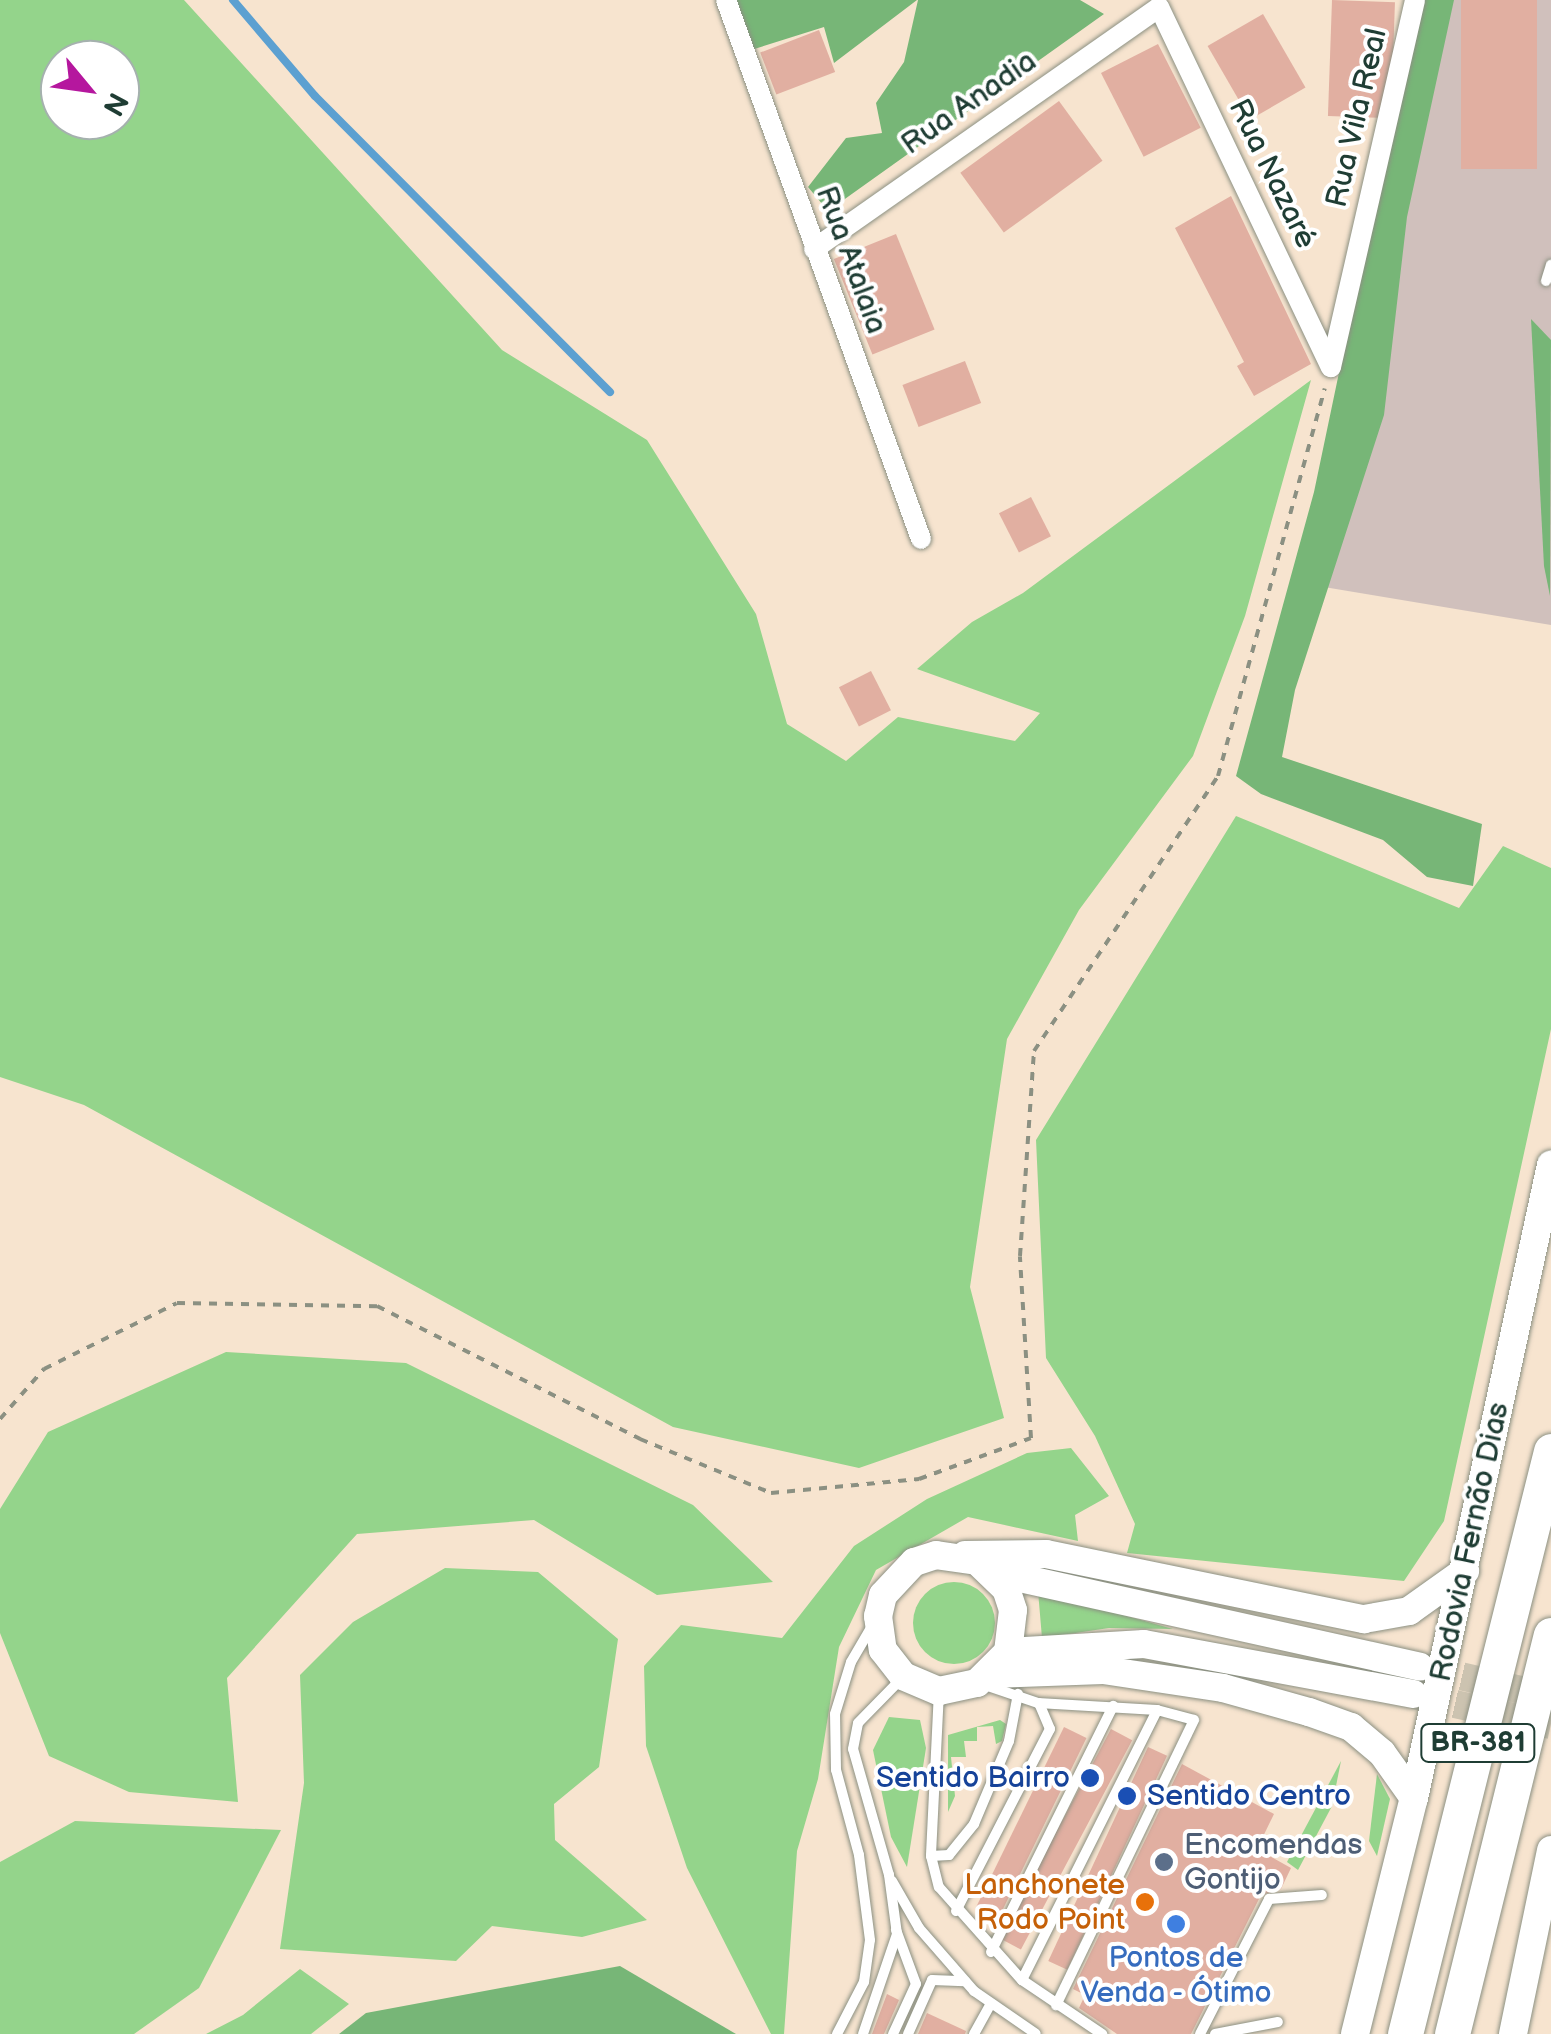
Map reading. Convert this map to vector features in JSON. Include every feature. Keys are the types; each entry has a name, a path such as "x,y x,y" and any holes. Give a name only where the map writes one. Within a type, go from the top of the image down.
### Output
{"highway":[{"name":"Rodovia Fernão Dias","path":"1405,2034 1551,1451"},
{"name":"BR-381","path":"1452,2034 1551,1635"}],"main road":[{"name":"Rodovia Fernão Dias","path":"1356,2034 1414,1798 1551,1166"},
{"path":"958,1555 993,1572 1416,1681 1144,1644 992,1670 939,1691 903,1676 883,1650 878,1616 883,1594 914,1562 958,1555 1046,1554 1364,1619 1409,1611 1465,1570"},
{"path":"992,1670 1014,1610 993,1572"},
{"path":"992,1670 1103,1670 1223,1688 1309,1712 1352,1726 1382,1753 1414,1798"},
{"path":"1513,2034 1551,1850"}],"street":[{"name":"Rua Atalaia","path":"726,0 921,539"},
{"name":"Rua Vila Real","path":"1330,367 1415,0"},
{"name":"Rua Anadia","path":"814,249 1159,3"},
{"name":"Rua Nazaré","path":"1159,3 1330,367"}],"lane":[{"path":"1546,281 1551,265"},
{"path":"837,2034 864,1982 870,1940 859,1855 836,1770 835,1714 851,1662 878,1616"},
{"path":"992,1670 1018,1694 1038,1703 1156,1710 1194,1720 1056,2005"},
{"path":"893,2034 916,1984 896,1930 889,1875 852,1749 858,1723 903,1676"},
{"path":"939,1691 931,1856 939,1887 991,1952 1022,1980 1102,2034"},
{"path":"931,1856 949,1855 974,1824 1008,1741 1018,1694"},
{"path":"956,1910 1050,1729 1038,1703"},
{"path":"991,1952 1114,1706"},
{"path":"1022,1980 1156,1710"},
{"path":"889,1875 919,1928 966,1981 991,2004 1036,2034"},
{"path":"1200,2034 1269,1900 1322,1895"},
{"path":"863,2034 888,1974 896,1930"},
{"path":"908,2034 932,1980 966,1981"},
{"path":"974,2034 991,2004"},
{"path":"1216,2034 1278,2022"}],"path":[{"path":"0,1419 44,1369 176,1303 376,1306 640,1439 771,1493 919,1480 1031,1438 1020,1256 1034,1051 1218,776 1330,367"}],"shaded area":[{"path":"1435,0 1551,0 1551,625 1312,585"}],"green space":[{"path":"0,0 184,0 502,350 647,440 756,614 787,724 846,761 898,717 1015,741 1040,713 917,669 972,622 1023,593 1311,380 1245,616 1193,756 1079,910 1007,1039 970,1287 1004,1418 859,1468 673,1427 84,1105 0,1077"},
{"path":"733,0 917,0 834,63 824,27 751,50"},
{"path":"918,0 1080,0 1104,14 828,211 808,187 846,138 882,133 876,103 904,62"},
{"path":"1417,0 1454,0 1407,217 1384,415 1295,690 1282,757 1482,824 1473,886 1427,877 1383,840 1261,794 1236,776 1314,492"},
{"path":"1531,319 1551,340 1550,596 1544,566"},
{"path":"1236,816 1459,908 1503,846 1551,868 1551,1029 1444,1521 1404,1581 1127,1553 1135,1524 1095,1436 1046,1358 1036,1140"},
{"path":"226,1352 406,1363 693,1505 773,1582 657,1595 534,1520 357,1534 227,1678 238,1802 129,1792 49,1756 0,1633 0,1509 48,1432"},
{"path":"1071,1448 1109,1496 1075,1515 1078,1541 968,1517 876,1570 839,1647 818,1779 797,1851 784,2034 771,2034 687,1868 646,1746 644,1666 681,1625 782,1638 854,1546 927,1499 1027,1453"},
{"path":"445,1568 538,1572 618,1639 599,1767 554,1804 555,1840 647,1920 582,1937 492,1926 456,1961 280,1949 304,1783 300,1675 353,1622"},
{"path":"954,1582 970,1585 983,1594 992,1607 992,1639 983,1652 970,1661 954,1664 938,1661 925,1652 916,1639 913,1623 916,1607 925,1594 938,1585"},
{"path":"1038,1591 1173,1629 1109,1628 1042,1638"},
{"path":"889,1717 920,1720 926,1748 907,1867 891,1837 873,1750"},
{"path":"1000,1720 1006,1724 1002,1741 996,1744 993,1726 977,1727 977,1741 964,1741 966,1757 951,1757 955,1796 948,1812 948,1735"},
{"path":"1341,1761 1332,1806 1298,1870 1287,1862"},
{"path":"1377,1774 1390,1799 1377,1856 1369,1841"},
{"path":"75,1821 281,1830 199,1988 134,2034 0,2034 0,1862"},
{"path":"620,1966 736,2034 339,2034 366,2013"},
{"path":"300,1969 349,2004 311,2034 206,2034 243,2015"}],"building":[{"path":"1332,0 1395,2 1391,118 1328,116"},
{"path":"1461,0 1537,0 1537,169 1461,169"},
{"path":"1263,14 1306,88 1250,120 1208,46"},
{"path":"819,30 835,72 776,95 760,53"},
{"path":"1158,44 1201,128 1144,157 1101,73"},
{"path":"1059,101 1102,161 1004,233 960,173"},
{"path":"1231,196 1311,364 1254,396 1237,366 1244,362 1175,228"},
{"path":"896,234 935,329 872,355 834,259"},
{"path":"965,361 981,403 919,427 902,385"},
{"path":"1031,497 1051,536 1019,553 999,513"},
{"path":"871,671 891,710 859,727 839,687"},
{"path":"1064,1727 1086,1738 999,1918 976,1907"},
{"path":"1111,1729 1132,1740 1021,1950 1000,1938"},
{"path":"1148,1747 1167,1756 1067,1970 1048,1961"},
{"path":"1182,1764 1274,1814 1257,1849 1291,1868 1281,1889 1261,1895 1191,2034 1117,2034 1079,2008 1085,1995 1073,1989"},
{"path":"887,1994 899,2000 884,2034 872,2034"},
{"path":"927,2013 966,2031 965,2034 918,2034"}],"waterway":[{"path":"233,0 315,96 610,392"}],"tunnel":[{"path":"1421,1667 1551,1697"},
{"path":"1414,1695 1551,1725"}],"place":[{"name":"Sentido Bairro","path":"1090,1778"},
{"name":"Sentido Centro","path":"1127,1796"},
{"name":"Encomendas Gontijo","path":"1164,1862"},
{"name":"Lanchonete Rodo Point","path":"1145,1902"},
{"name":"Pontos de Venda - Ótimo","path":"1176,1924"}]}
